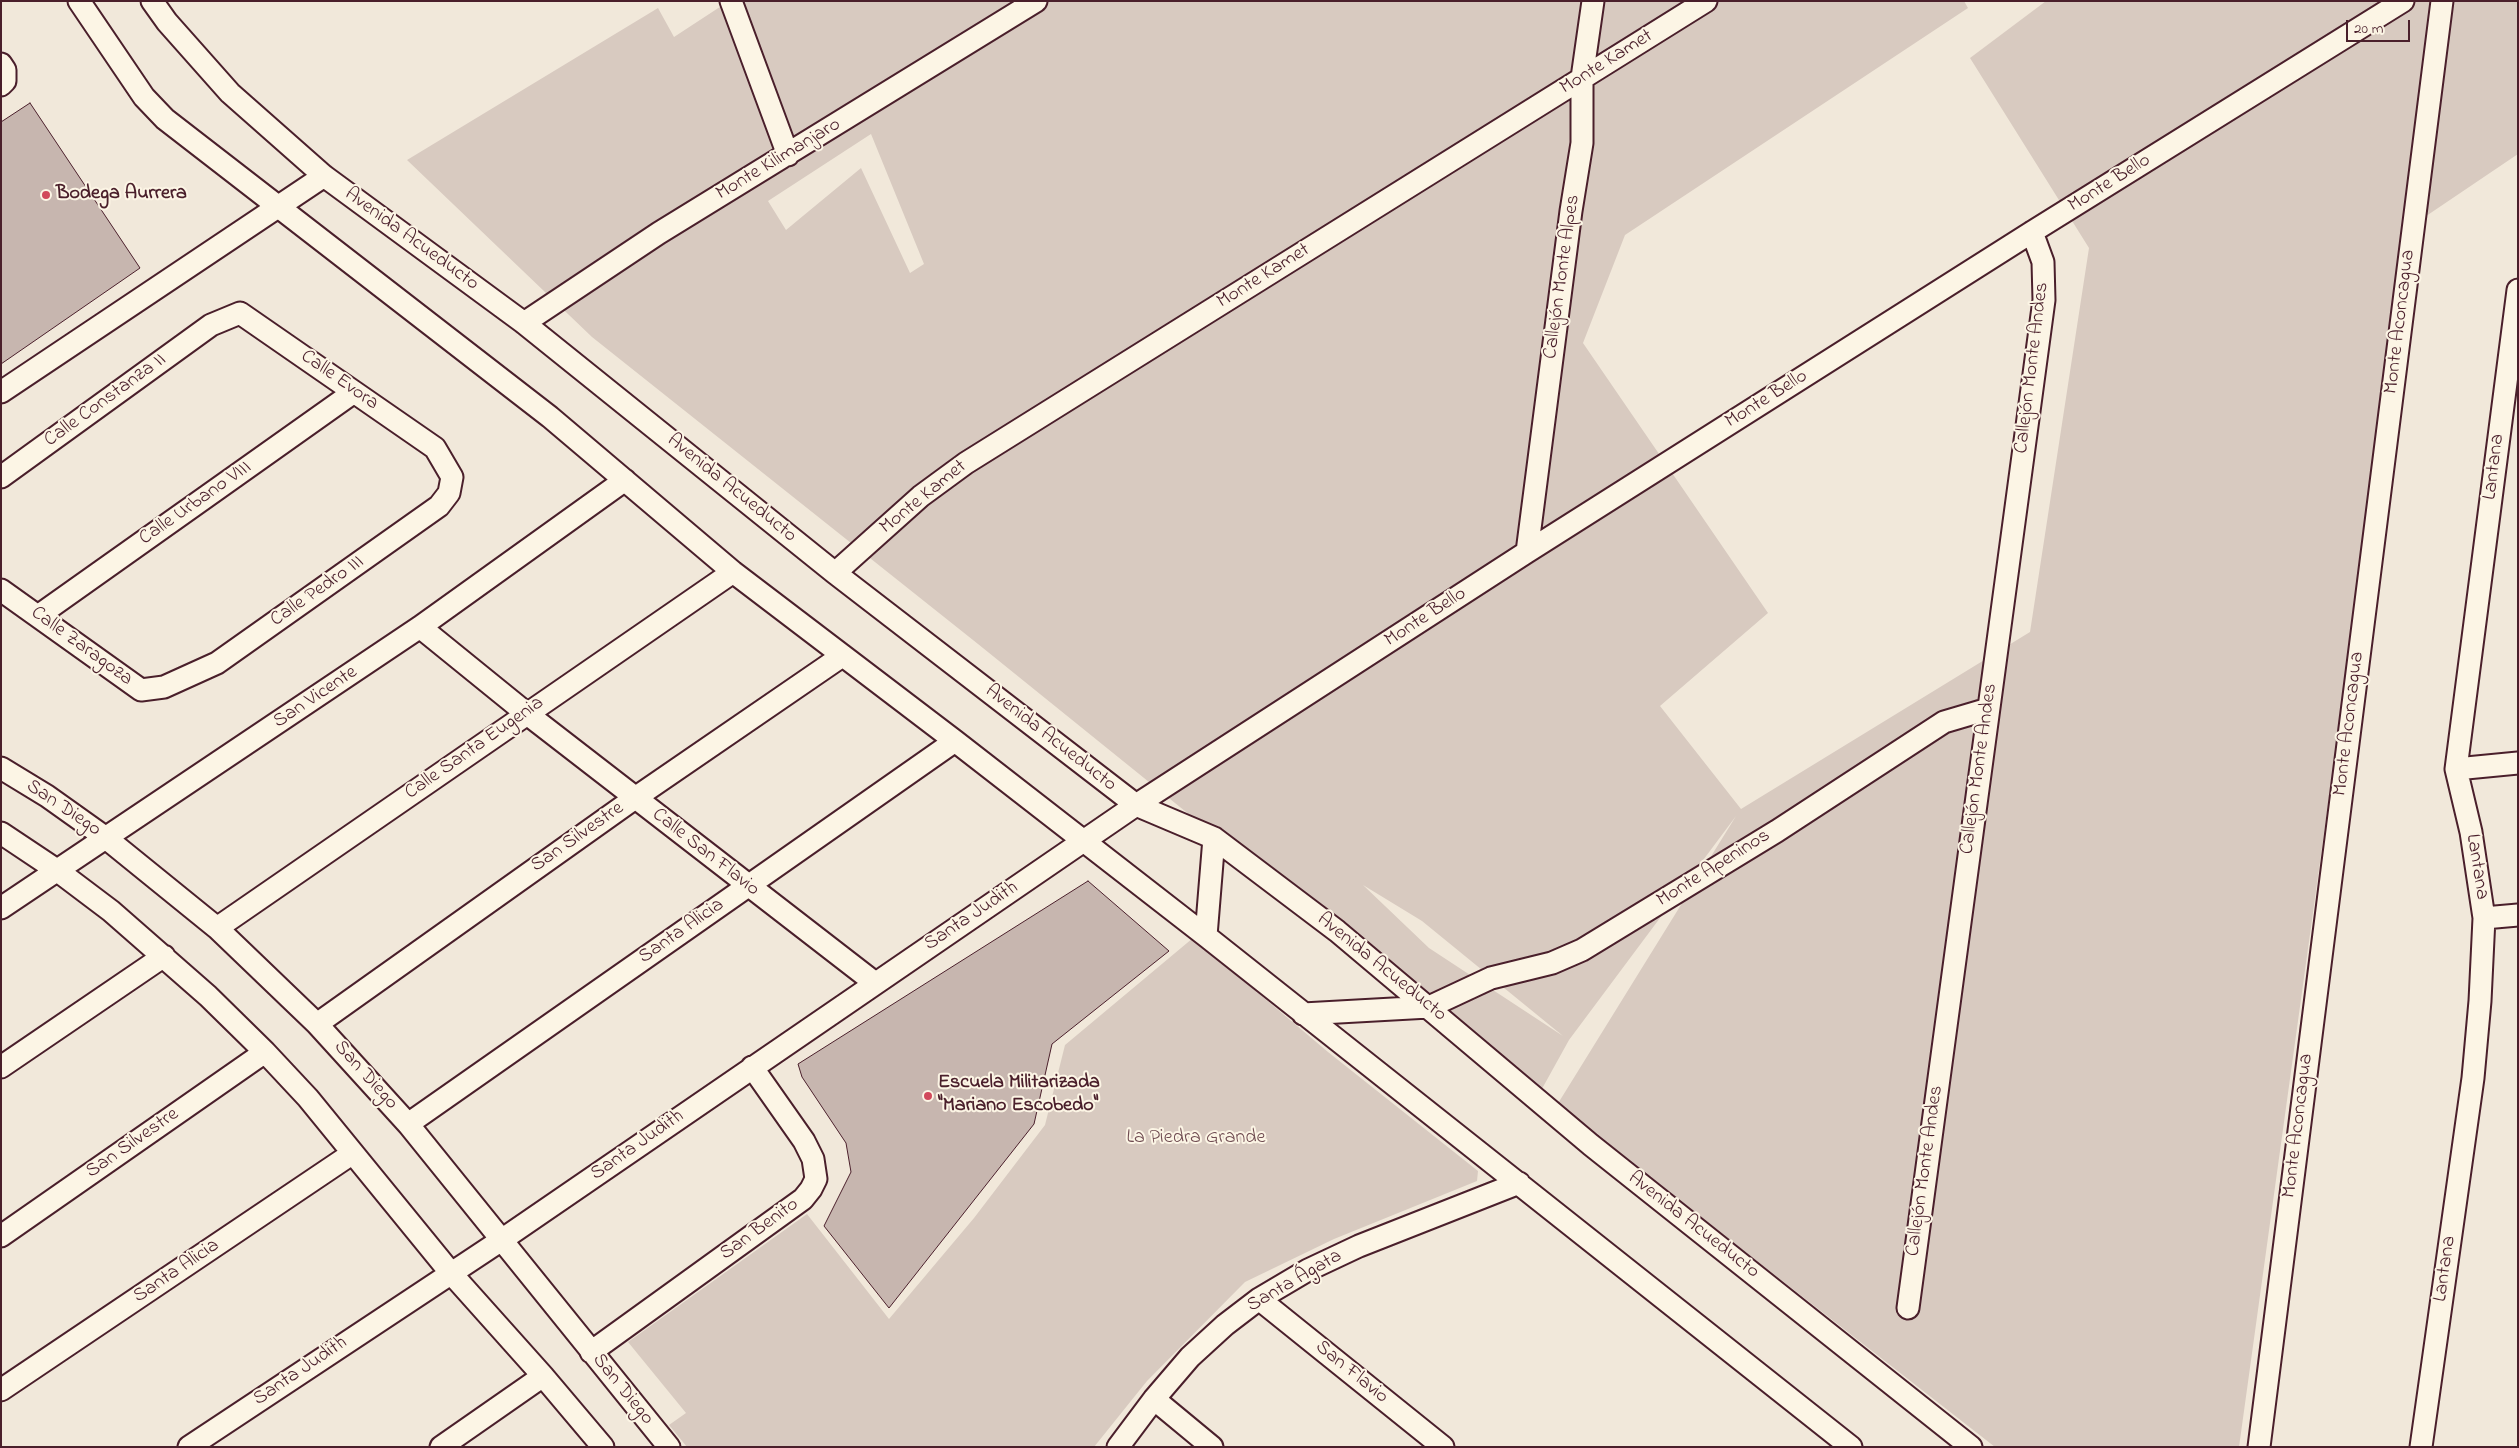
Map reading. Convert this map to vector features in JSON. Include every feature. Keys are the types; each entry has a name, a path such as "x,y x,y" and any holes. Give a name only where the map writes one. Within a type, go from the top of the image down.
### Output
{"street":[{"path":"79,1 144,97 165,119 534,405 733,572 955,740 1206,936 1851,1447"},
{"name":"Avenida Acueducto","path":"152,1 167,22 230,93 324,176 524,323 835,573 1136,806 1214,838 1337,931 1591,1145 1970,1447"},
{"path":"731,1 788,155"},
{"name":"Monte Kilimanjaro","path":"524,323 659,233 1036,1"},
{"name":"Callejón Monte Alpes","path":"1527,552 1571,211 1582,143 1582,78 1593,1"},
{"name":"Monte Kamet","path":"835,573 921,496 966,463 1706,1"},
{"name":"Monte Bello","path":"1083,840 1527,552 2032,232 2403,1"},
{"name":"Monte Aconcagua","path":"2258,1447 2442,1"},
{"path":"1,392 324,176"},
{"name":"Callejón Monte Andes","path":"1908,1308 2044,300 2043,262 2032,232"},
{"name":"Lantana","path":"2421,1447 2473,1078 2484,918 2470,832 2456,769 2518,290"},
{"name":"Calle Evora","path":"211,325 240,313 435,448 452,477"},
{"name":"Calle Constanza II","path":"1,477 211,325"},
{"name":"Calle Urbano VIII","path":"38,616 354,392"},
{"name":"Calle Pedro III","path":"164,687 217,663 439,506 449,493 452,477"},
{"name":"San Vicente","path":"1,908 420,627 625,480"},
{"name":"Calle Santa Eugenia","path":"217,928 733,572"},
{"name":"Calle Zaragoza","path":"1,590 141,690 164,687"},
{"name":"Calle San Flavio","path":"420,627 526,714 875,983"},
{"name":"San Silvestre","path":"317,1024 634,798 842,656"},
{"name":"Monte Apeninos","path":"1429,1007 1491,978 1552,964 1582,950 1777,831 1944,722 1988,709"},
{"name":"Santa Alicia","path":"408,1124 955,740"},
{"path":"2456,769 2518,763"},
{"name":"San Diego","path":"1,768 47,796 106,838 217,928 317,1024 408,1124 503,1239 591,1352 669,1447"},
{"path":"1,833 58,871 111,911 164,956 265,1052 308,1098 450,1272 544,1376 603,1447"},
{"path":"1206,936 1214,838"},
{"name":"Santa Judith","path":"189,1447 450,1272 503,1239 1083,840"},
{"path":"2484,918 2518,915"},
{"path":"1,1067 164,956"},
{"path":"1303,1014 1429,1007"},
{"name":"San Silvestre","path":"1,1236 265,1052"},
{"name":"San Benito","path":"591,1352 803,1199 811,1190 816,1179 812,1159 807,1147 752,1067"},
{"name":"Santa Alicia","path":"1,1390 352,1153"},
{"name":"Santa Ágata","path":"1118,1447 1154,1399 1190,1357 1225,1325 1259,1299 1308,1270 1359,1246 1519,1183"},
{"name":"San Flavio","path":"1259,1299 1443,1447"},
{"path":"441,1447 544,1376"},
{"path":"1154,1399 1212,1447"}],"green space":[{"path":"729,1 1964,1 1968,8 1625,235 1583,343 1768,613 1660,706 1741,809 2030,632 2089,248 1970,58 2046,1 2518,1 2518,154 2401,233 2347,667 2239,1447 1995,1447 1557,1105 1736,816 1569,1040 1538,1096 978,644 592,337 407,160 658,8 674,37","holes":["871,134 924,264 910,273 861,168 786,230 768,201","1363,885 1422,921 1563,1036 1429,948"]},
{"name":"La Piedra Grande","path":"1193,938 1328,1052 1478,1171 1477,1181 1334,1239 1245,1282 1147,1381 1094,1447 687,1447 669,1425 686,1413 628,1342 807,1214 889,1319 974,1218 1045,1125 1065,1045"}],"building":[{"name":"Bodega Aurrera","path":"30,103 140,268 1,364 1,122"},
{"name":"Escuela Militarizada \"Mariano Escobedo\"","path":"1088,881 1169,951 1052,1044 1034,1124 889,1308 824,1226 851,1172 846,1143 802,1077 798,1064"}],"place":[{"name":"Bodega Aurrera","path":"46,195"},
{"name":"Escuela Militarizada \"Mariano Escobedo\"","path":"928,1096"}]}
